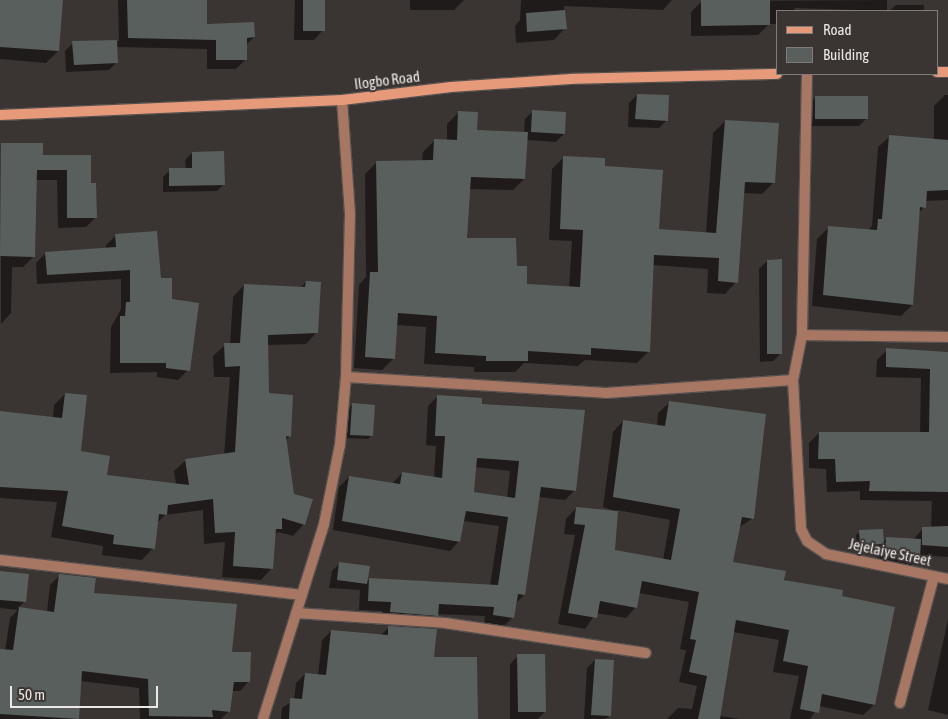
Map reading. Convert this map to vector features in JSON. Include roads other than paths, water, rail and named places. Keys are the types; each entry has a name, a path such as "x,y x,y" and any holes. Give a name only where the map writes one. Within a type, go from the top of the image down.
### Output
{"main road":[{"name":"Ilogbo Road","path":"0,115 342,100 451,87 571,79 776,74"}],"street":[{"path":"346,378 606,393 793,380 802,335 807,75"},
{"path":"264,719 324,524 340,445 346,378 350,214 342,100"},
{"path":"802,335 948,337"},
{"name":"Jejelaiye Street","path":"793,380 801,529 806,541 826,554 948,579"},
{"path":"0,560 302,595"},
{"path":"900,703 934,576"},
{"path":"296,613 445,623 646,653"}]}
